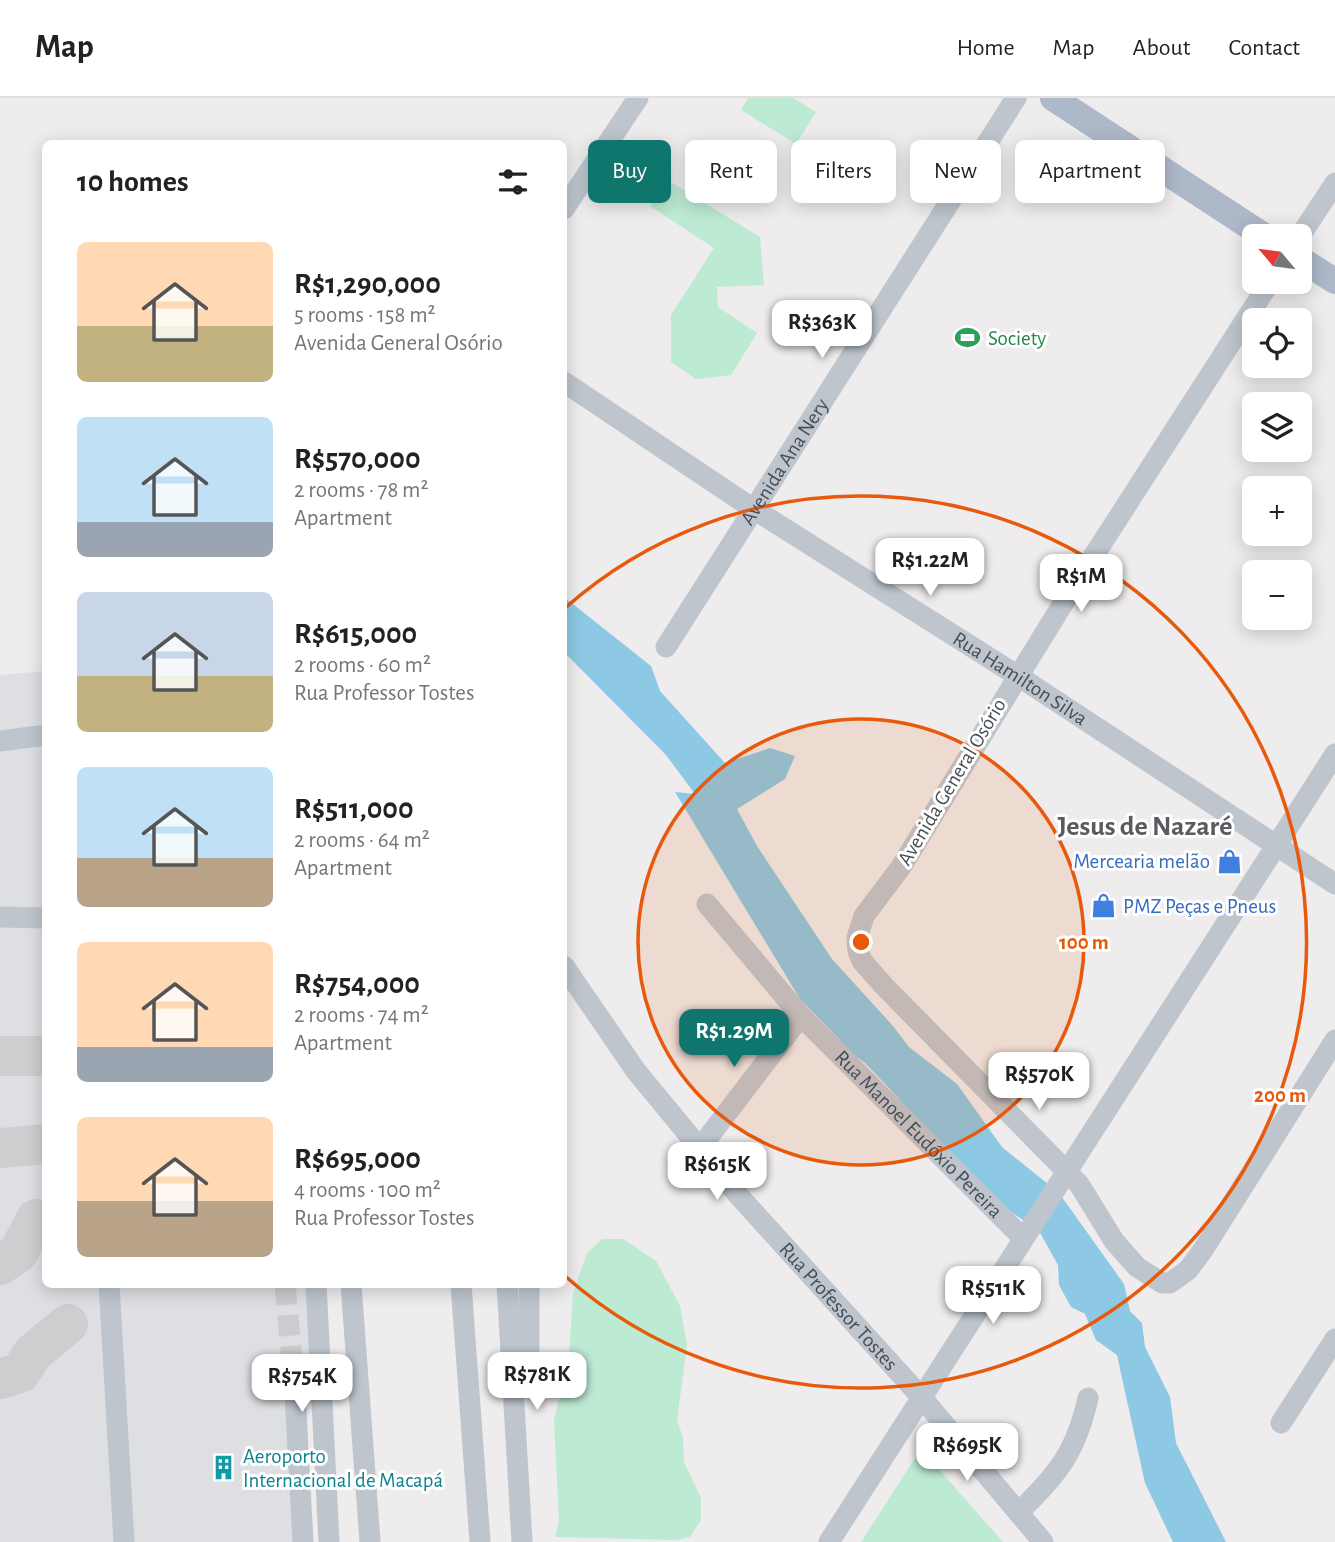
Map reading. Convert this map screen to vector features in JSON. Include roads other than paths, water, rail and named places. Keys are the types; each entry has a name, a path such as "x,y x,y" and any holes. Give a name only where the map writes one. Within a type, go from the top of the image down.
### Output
{"main road":[{"path":"1053,98 1246,224"},
{"path":"1312,267 1335,281"}],"street":[{"path":"567,204 638,98"},
{"name":"Avenida Ana Nery","path":"666,646 1016,98"},
{"path":"1308,224 1335,183"},
{"name":"Avenida General Osório","path":"1061,1177 862,961 857,938 859,927 901,867 1018,676 1262,294"},
{"name":"Rua Hamilton Silva","path":"567,384 752,508 1018,676 1335,884"},
{"path":"0,741 42,736"},
{"path":"830,1542 923,1399 1024,1234 1335,754"},
{"name":"Rua Manoel Eudóxio Pereira","path":"707,904 801,1016 1024,1234"},
{"path":"0,916 42,918"},
{"name":"Rua Professor Tostes","path":"567,970 636,1071 784,1249 923,1399 1043,1542"},
{"path":"700,1148 801,1016"},
{"path":"1061,1177 1079,1184 1124,1255 1162,1283 1170,1283 1188,1270 1213,1234 1335,1040"},
{"path":"109,1288 124,1542"},
{"path":"316,1288 329,1542"},
{"path":"351,1288 370,1542"},
{"path":"461,1288 480,1542"},
{"path":"507,1288 522,1542"},
{"path":"516,1404 529,1356 529,1288"},
{"path":"1281,1423 1335,1339"},
{"path":"295,1392 303,1542"},
{"path":"1019,1512 1065,1464 1079,1434 1088,1398"}],"water":[{"path":"567,599 651,666 660,691 725,763 770,748 795,756 785,779 737,809 757,846 832,959 909,1047 957,1084 1002,1147 1059,1193 1124,1284 1130,1311 1142,1323 1145,1347 1170,1397 1176,1443 1226,1542 1173,1542 1145,1483 1117,1355 1096,1340 1085,1314 1071,1307 1059,1285 1058,1265 1039,1231 981,1191 889,1088 865,1063 845,1049 839,1039 800,999 675,792 695,794 666,755 567,655"}],"tunnel":[{"path":"285,1288 295,1393"}],"place":[{"name":"Society","path":"968,338"},
{"name":"Mercearia melão","path":"1230,861"},
{"name":"PMZ Peças e Pneus","path":"1103,906"},
{"name":"Aeroporto Internacional de Macapá","path":"223,1468"}],"district":[{"name":"Jesus de Nazaré","path":"1145,827"}]}
